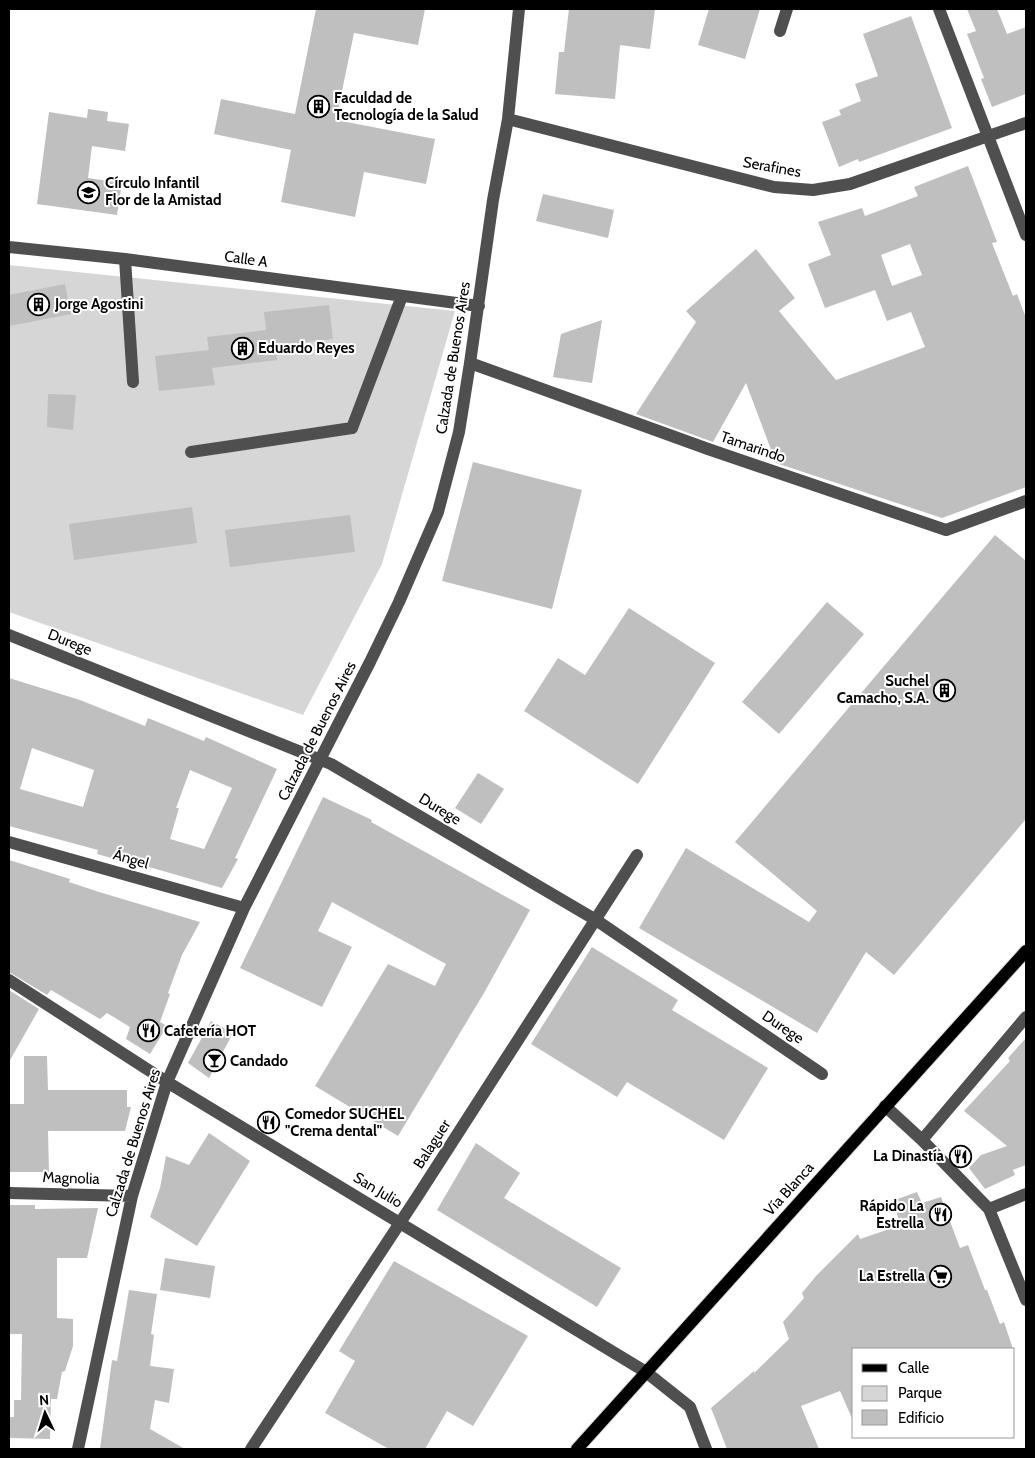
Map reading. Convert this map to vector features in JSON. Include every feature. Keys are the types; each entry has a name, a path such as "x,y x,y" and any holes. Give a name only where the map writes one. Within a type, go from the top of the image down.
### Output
{"main road":[{"name":"Vía Blanca","path":"577,1449 1026,952"}],"street":[{"name":"Calzada de Buenos Aires","path":"78,1449 132,1196 166,1082 244,908 322,759 399,602 438,512 459,432 508,119 519,9"},
{"path":"780,31 787,9"},
{"path":"939,9 1026,234"},
{"name":"Serafines","path":"508,119 774,187 793,190 831,189 850,184 1026,123"},
{"name":"Calle A","path":"9,247 125,259 479,306"},
{"path":"125,259 133,382"},
{"path":"191,452 352,428 402,296"},
{"name":"Tamarindo","path":"470,362 708,449 946,530 1026,501"},
{"name":"Durege","path":"9,636 322,759 596,920 822,1074"},
{"name":"Ángel","path":"9,842 244,908"},
{"name":"Balaguer","path":"251,1449 401,1223 637,855"},
{"name":"San Julio","path":"9,980 166,1082 646,1372 690,1407 706,1449"},
{"path":"922,1140 1026,1018"},
{"path":"885,1106 922,1140 989,1209 1026,1300"},
{"name":"Magnolia","path":"9,1193 132,1196"},
{"path":"989,1209 1026,1194"}],"green space":[{"path":"9,265 455,311 382,564 303,715 9,612"}],"building":[{"name":"Faculdad de Tecnología de la Salud","path":"316,9 425,9 418,45 354,33 336,120 435,139 426,184 364,172 355,217 281,202 291,150 214,134 221,99 295,114"},
{"path":"569,9 655,9 650,49 620,45 615,99 555,94 559,52 564,52"},
{"path":"709,9 760,9 745,59 698,45"},
{"path":"967,9 997,9 1007,34 1026,27 1026,94 992,107 981,79 984,78 967,34 976,31"},
{"path":"911,16 952,128 859,162 858,159 839,167 822,122 841,115 839,110 861,101 855,84 878,76 863,34"},
{"path":"88,109 108,112 107,121 129,124 125,151 92,146 88,178 122,183 117,215 37,204 49,112 87,118"},
{"path":"968,166 997,242 992,243 1013,296 1017,294 1026,318 1026,487 942,518 776,463 746,383 713,442 636,414 696,322 686,311 756,249 795,298 779,311 836,380 925,347 911,312 887,321 875,290 825,308 808,264 831,255 818,222 862,208 865,216 918,196 914,187","holes":["910,244 922,275 892,286 881,255"]},
{"path":"543,194 614,210 608,238 536,221"},
{"name":"Jorge Agostini","path":"65,284 71,314 9,326 9,295"},
{"name":"Eduardo Reyes","path":"329,305 333,339 276,346 277,360 212,368 215,385 159,391 155,356 209,350 207,337 266,330 264,312"},
{"path":"602,320 592,383 553,377 561,334"},
{"path":"48,394 76,395 73,430 47,427"},
{"path":"473,462 582,490 552,609 442,581"},
{"path":"192,507 197,543 74,560 69,524"},
{"path":"350,515 355,552 230,567 225,530"},
{"name":"Suchel Camacho, S.A.","path":"995,535 1026,561 1026,819 894,975 866,952 817,1033 639,928 686,848 809,922 817,911 735,842"},
{"path":"827,602 864,634 779,734 742,702"},
{"path":"629,608 715,663 638,784 524,711 558,658 585,675"},
{"path":"9,678 80,700 145,726 148,718 204,741 206,737 277,769 235,858 238,859 222,888 118,858 118,860 97,854 98,850 9,826","holes":["32,748 94,770 83,807 20,789","190,770 232,788 204,849 170,839 179,808 176,808"]},
{"path":"478,773 504,789 481,824 455,808"},
{"path":"323,797 372,820 371,822 530,910 484,993 398,1136 315,1086 388,964 435,986 446,964 332,902 318,931 352,947 322,1007 240,968"},
{"path":"9,860 70,879 69,882 99,892 200,922 182,955 168,993 170,994 160,1022 167,1026 150,1054 126,1039 130,1027 107,1013 100,1019 51,990 47,995 9,972"},
{"path":"592,947 678,1000 672,1010 768,1068 724,1140 627,1082 617,1097 531,1044"},
{"path":"9,990 39,1009 9,1062"},
{"path":"211,1021 233,1033 209,1078 188,1063"},
{"path":"1026,1038 1026,1165 1013,1170 1015,1175 985,1189 969,1168 981,1155 1007,1146 964,1111 1010,1061 1008,1058"},
{"path":"24,1056 47,1056 48,1090 127,1090 127,1107 131,1107 125,1131 48,1131 49,1172 9,1172 9,1104 24,1104"},
{"path":"209,1133 250,1161 197,1246 150,1217 160,1188 166,1156 189,1165"},
{"path":"476,1143 520,1173 504,1198 621,1268 597,1307 437,1210"},
{"path":"917,1192 922,1203 941,1197 960,1248 968,1245 1000,1324 1004,1322 1013,1348 852,1348 852,1418 840,1391 801,1406 819,1449 727,1449 711,1408 754,1371 754,1373 789,1339 783,1322 804,1298 802,1293 816,1276 858,1234 860,1239 901,1225 892,1201"},
{"path":"9,1205 35,1205 35,1209 98,1208 87,1258 57,1258 57,1318 73,1319 73,1346 65,1371 62,1372 57,1399 51,1399 50,1439 9,1438 9,1417 14,1417 14,1400 21,1400 22,1334 9,1334"},
{"path":"165,1258 215,1266 210,1298 160,1290"},
{"path":"394,1261 528,1336 473,1426 447,1411 425,1449 389,1449 325,1413 355,1361 339,1351"},
{"path":"129,1290 157,1294 151,1334 154,1335 150,1366 174,1369 169,1403 155,1400 150,1429 185,1449 100,1449 112,1360 117,1361"}],"place":[{"name":"Faculdad de Tecnología de la Salud","path":"318,107"},
{"name":"Círculo Infantil Flor de la Amistad","path":"89,192"},
{"name":"Jorge Agostini","path":"39,304"},
{"name":"Eduardo Reyes","path":"242,348"},
{"name":"Suchel Camacho, S.A.","path":"945,690"},
{"name":"Cafetería HOT","path":"148,1031"},
{"name":"Candado","path":"214,1061"},
{"name":"Comedor SUCHEL \"Crema dental\"","path":"269,1123"},
{"name":"La Dinastía","path":"960,1156"},
{"name":"Rápido La Estrella","path":"940,1215"},
{"name":"La Estrella","path":"941,1276"}]}
